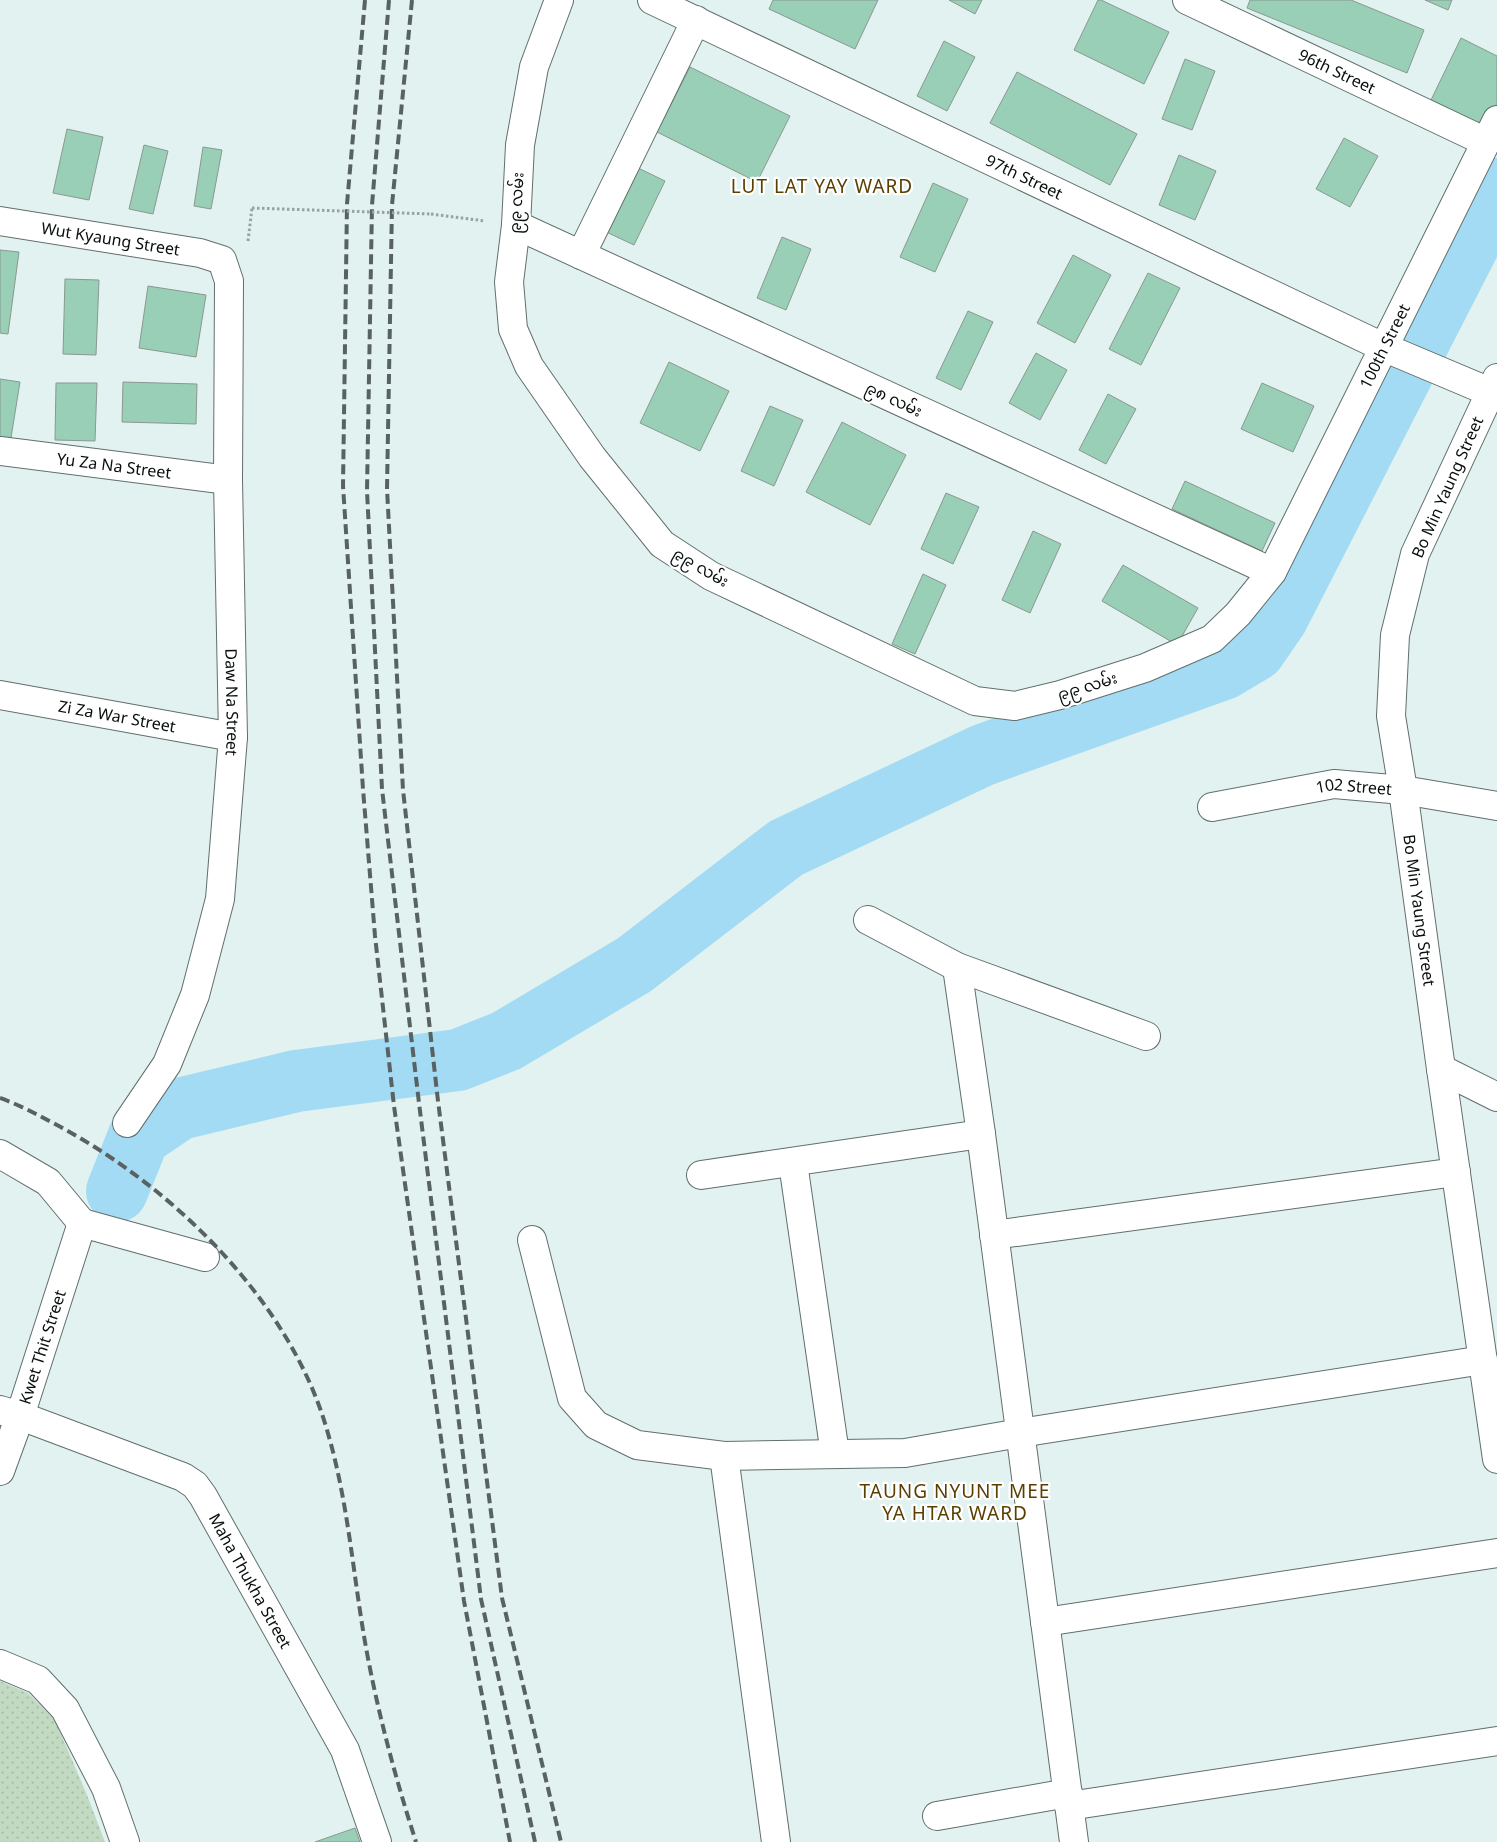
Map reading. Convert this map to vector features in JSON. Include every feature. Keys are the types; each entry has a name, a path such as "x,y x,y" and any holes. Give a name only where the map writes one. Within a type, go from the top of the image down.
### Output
{"street":[{"name":"၉၉ လမ်း","path":"559,0 534,66 520,144 516,225 509,282 513,329 529,366 592,457 662,544 711,576 975,701 1015,706 1060,695 1145,668 1212,639 1238,614 1272,572"},
{"name":"97th Street","path":"652,0 1391,351 1444,373 1495,388"},
{"name":"96th Street","path":"1187,0 1492,131"},
{"path":"581,255 696,20"},
{"name":"100th Street","path":"1272,572 1391,351 1492,131"},
{"name":"Wut Kyaung Street","path":"0,221 200,254 222,260"},
{"name":"၉၈ လမ်း","path":"516,225 1272,572"},
{"name":"Daw Na Street","path":"127,1123 167,1064 195,995 220,899 233,737 228,480 229,281 222,260"},
{"name":"Bo Min Yaung Street","path":"1495,388 1415,554 1395,635 1391,716 1483,1360 1493,1410 1497,1459"},
{"name":"Yu Za Na Street","path":"0,451 228,480"},
{"name":"Zi Za War Street","path":"0,695 233,737"},
{"name":"102 Street","path":"1212,807 1334,784 1403,790 1497,806"},
{"path":"868,920 957,967 1146,1036"},
{"path":"957,967 981,1134 1074,1842"},
{"path":"1441,1069 1497,1097"},
{"path":"700,1175 981,1134"},
{"path":"0,1154 48,1182 82,1223 205,1257"},
{"path":"792,1163 835,1454"},
{"path":"994,1235 1456,1172"},
{"name":"Kwet Thit Street","path":"0,1471 16,1415 82,1223"},
{"path":"532,1240 572,1398 596,1425 637,1445 724,1456 904,1453 1020,1432 1483,1360"},
{"name":"Maha Thukha Street","path":"16,1415 183,1477 196,1485 345,1750 377,1842"},
{"path":"724,1456 776,1842"},
{"path":"1045,1622 1497,1553"},
{"path":"0,1664 38,1680 65,1709 106,1788 125,1842"},
{"path":"937,1816 1068,1800 1497,1741"}],"path":[{"path":"252,208 431,214 516,225"}],"green space":[{"path":"0,1681 28,1693 55,1720 105,1842 0,1842"}],"building":[{"path":"773,0 878,0 855,49 769,9"},
{"path":"949,0 982,0 975,14"},
{"path":"1098,0 1169,32 1144,84 1074,50"},
{"path":"1250,0 1351,0 1424,30 1407,73 1247,8"},
{"path":"1425,0 1452,0 1448,10"},
{"path":"1461,38 1497,56 1497,109 1487,128 1431,100"},
{"path":"944,41 975,57 947,111 917,96"},
{"path":"1185,59 1215,71 1192,130 1162,119"},
{"path":"690,67 790,116 757,182 657,132"},
{"path":"1017,72 1137,134 1110,185 990,123"},
{"path":"67,129 103,137 89,200 53,193"},
{"path":"1344,138 1378,156 1350,207 1316,189"},
{"path":"144,145 168,151 153,214 129,209"},
{"path":"203,147 222,150 211,209 194,206"},
{"path":"1179,155 1216,171 1195,220 1159,205"},
{"path":"632,165 665,181 634,245 602,230"},
{"path":"933,183 968,199 935,272 900,257"},
{"path":"782,237 811,249 786,310 757,298"},
{"path":"0,250 19,252 8,334 0,333"},
{"path":"1073,255 1111,275 1075,343 1037,323"},
{"path":"1148,273 1180,288 1141,365 1109,349"},
{"path":"65,279 99,280 96,355 63,354"},
{"path":"148,286 206,295 196,357 139,348"},
{"path":"968,311 993,322 961,390 936,378"},
{"path":"1036,353 1067,370 1040,420 1009,403"},
{"path":"669,362 729,391 700,451 640,423"},
{"path":"0,379 20,382 10,444 0,443"},
{"path":"123,382 197,384 196,424 122,422"},
{"path":"56,383 97,383 95,441 55,440"},
{"path":"1262,383 1314,406 1293,452 1241,429"},
{"path":"1108,394 1136,409 1106,464 1079,450"},
{"path":"770,406 803,420 774,486 741,471"},
{"path":"842,422 906,455 870,525 806,492"},
{"path":"1185,481 1275,523 1262,551 1172,509"},
{"path":"946,493 979,507 953,564 921,549"},
{"path":"1033,531 1061,544 1030,613 1002,600"},
{"path":"1123,565 1198,608 1177,645 1102,601"},
{"path":"923,574 946,585 915,654 892,644"},
{"path":"355,1828 360,1842 315,1842"}],"waterway":[{"path":"117,1191 139,1136 179,1109 296,1081 458,1060 506,1041 634,965 786,848 983,755 1223,669 1255,650 1277,618 1497,189"}],"railway":[{"path":"365,0 347,204 343,486 363,789 375,936 394,1106 464,1601 510,1842"},
{"path":"389,0 372,205 367,491 382,789 481,1599 535,1842"},
{"path":"412,0 392,205 387,489 403,790 438,1101 502,1598 561,1842"},
{"path":"0,1098 57,1125 100,1151 143,1181 184,1215 222,1252 256,1293 286,1337 310,1382 327,1430 346,1513 362,1625 377,1701 388,1748 416,1842"}],"district":[{"name":"LUT LAT YAY WARD","path":"822,186"},
{"name":"TAUNG NYUNT MEE YA HTAR WARD","path":"955,1502"}]}
